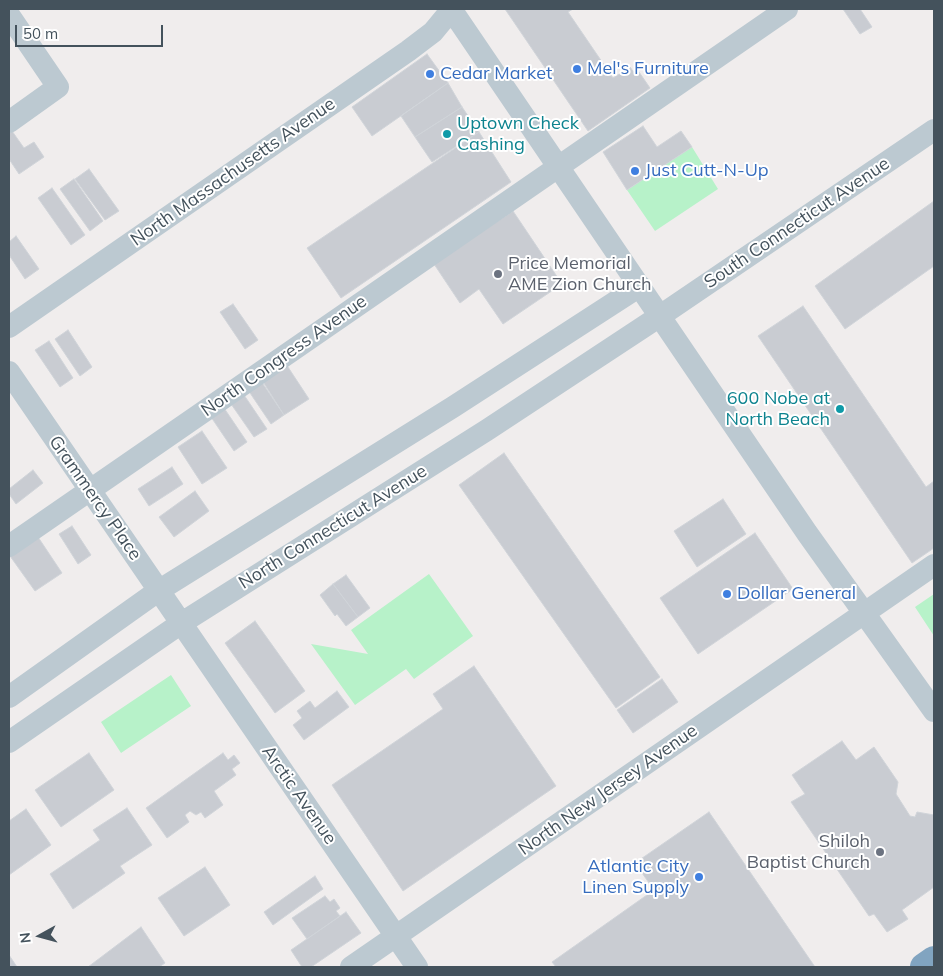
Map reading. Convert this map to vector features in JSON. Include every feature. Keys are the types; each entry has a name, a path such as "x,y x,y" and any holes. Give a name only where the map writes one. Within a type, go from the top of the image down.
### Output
{"highway":[{"path":"924,967 934,960"}],"street":[{"path":"451,9 864,613 934,711"},
{"name":"North Massachusetts Avenue","path":"9,327 408,51 433,32 451,9"},
{"name":"North Congress Avenue","path":"9,546 787,9"},
{"path":"9,15 58,87 9,122"},
{"name":"South Connecticut Avenue","path":"660,316 934,130"},
{"path":"9,697 158,591 444,412 640,286"},
{"name":"North Connecticut Avenue","path":"9,742 180,624 487,430 660,316"},
{"name":"Grammercy Place","path":"9,372 180,624"},
{"name":"North New Jersey Avenue","path":"351,967 934,565"},
{"name":"Arctic Avenue","path":"180,624 417,967"}],"green space":[{"path":"692,147 718,189 655,231 627,190"},
{"path":"429,574 473,636 414,679 406,669 355,705 311,644 368,654 351,630"},
{"path":"934,594 934,636 915,607"},
{"path":"171,675 191,706 121,753 101,722"}],"building":[{"name":"Mel's Furniture","path":"505,9 573,9 568,12 613,78 630,67 635,74 639,72 650,88 588,131"},
{"path":"843,9 860,9 872,27 860,34"},
{"path":"427,54 448,83 372,136 352,107"},
{"path":"448,83 462,107 415,137 401,116"},
{"name":"Uptown Check Cashing","path":"462,107 479,132 432,162 415,137"},
{"name":"Just Cutt-N-Up","path":"643,126 657,147 681,131 692,147 627,190 603,152"},
{"path":"12,131 24,148 34,142 44,157 19,174 9,159 9,134"},
{"path":"479,132 511,182 341,298 307,248"},
{"path":"89,169 119,211 105,220 75,179"},
{"path":"74,179 103,221 90,231 60,189"},
{"path":"52,188 85,235 71,245 38,198"},
{"path":"934,201 934,266 845,329 815,286"},
{"name":"Price Memorial AME Zion Church","path":"513,211 562,284 503,324 479,289 460,303 434,264"},
{"path":"16,236 39,269 25,279 9,255 9,242"},
{"path":"233,304 258,340 245,349 220,312"},
{"name":"600 Nobe at North Beach","path":"803,306 926,487 934,481 934,548 912,563 758,336"},
{"path":"68,330 92,367 80,376 55,339"},
{"path":"49,341 73,378 60,387 35,350"},
{"path":"284,361 309,399 284,415 260,377"},
{"path":"259,378 284,415 271,424 246,387"},
{"path":"242,392 267,429 254,437 229,401"},
{"path":"222,405 247,442 234,451 209,414"},
{"path":"202,431 227,468 202,484 178,447"},
{"path":"504,453 660,677 616,708 459,485"},
{"path":"172,467 183,484 149,506 138,489"},
{"path":"33,470 43,483 16,504 9,494 9,489"},
{"path":"195,491 209,511 174,537 159,517"},
{"path":"723,499 746,534 697,567 674,531"},
{"path":"72,526 91,555 78,564 59,534"},
{"name":"Dollar General","path":"755,533 793,589 698,654 660,598"},
{"path":"38,537 62,573 35,591 10,556"},
{"path":"346,575 370,608 358,617 333,584"},
{"path":"333,584 358,617 346,626 337,614 335,616 320,595"},
{"path":"255,621 305,691 275,713 225,643"},
{"path":"474,666 556,786 403,891 332,785 443,709 433,694"},
{"path":"662,679 678,702 633,733 617,710"},
{"path":"337,691 349,707 304,740 293,725 302,718 297,711 310,701 315,708"},
{"name":"Shiloh Baptist Church","path":"842,741 856,760 874,747 898,782 896,794 910,816 915,817 917,812 934,815 934,887 902,910 908,919 887,932 874,914 869,916 791,802 805,794 792,775"},
{"path":"89,753 114,790 61,827 35,790"},
{"path":"223,753 228,760 234,755 240,763 232,769 236,775 214,791 223,805 205,818 201,812 196,815 190,811 185,815 189,822 167,838 146,808"},
{"path":"127,808 152,845 120,866 125,873 73,909 50,874 100,840 93,830"},
{"path":"26,809 51,845 9,875 9,821"},
{"name":"Atlantic City Linen Supply","path":"709,812 815,967 556,967 552,962 654,890 635,863"},
{"path":"205,867 230,905 184,936 158,898"},
{"path":"315,876 323,889 273,925 264,912"},
{"path":"325,896 330,902 334,899 340,908 336,911 340,916 307,939 292,918"},
{"path":"346,912 361,933 311,967 302,967 291,950"},
{"path":"141,927 165,963 159,967 88,967"},
{"path":"9,955 17,967 9,967"}],"place":[{"name":"Mel's Furniture","path":"577,69"},
{"name":"Cedar Market","path":"430,74"},
{"name":"Uptown Check Cashing","path":"447,134"},
{"name":"Just Cutt-N-Up","path":"635,171"},
{"name":"Price Memorial AME Zion Church","path":"498,274"},
{"name":"600 Nobe at North Beach","path":"840,409"},
{"name":"Dollar General","path":"727,594"},
{"name":"Shiloh Baptist Church","path":"880,852"},
{"name":"Atlantic City Linen Supply","path":"699,877"}]}
